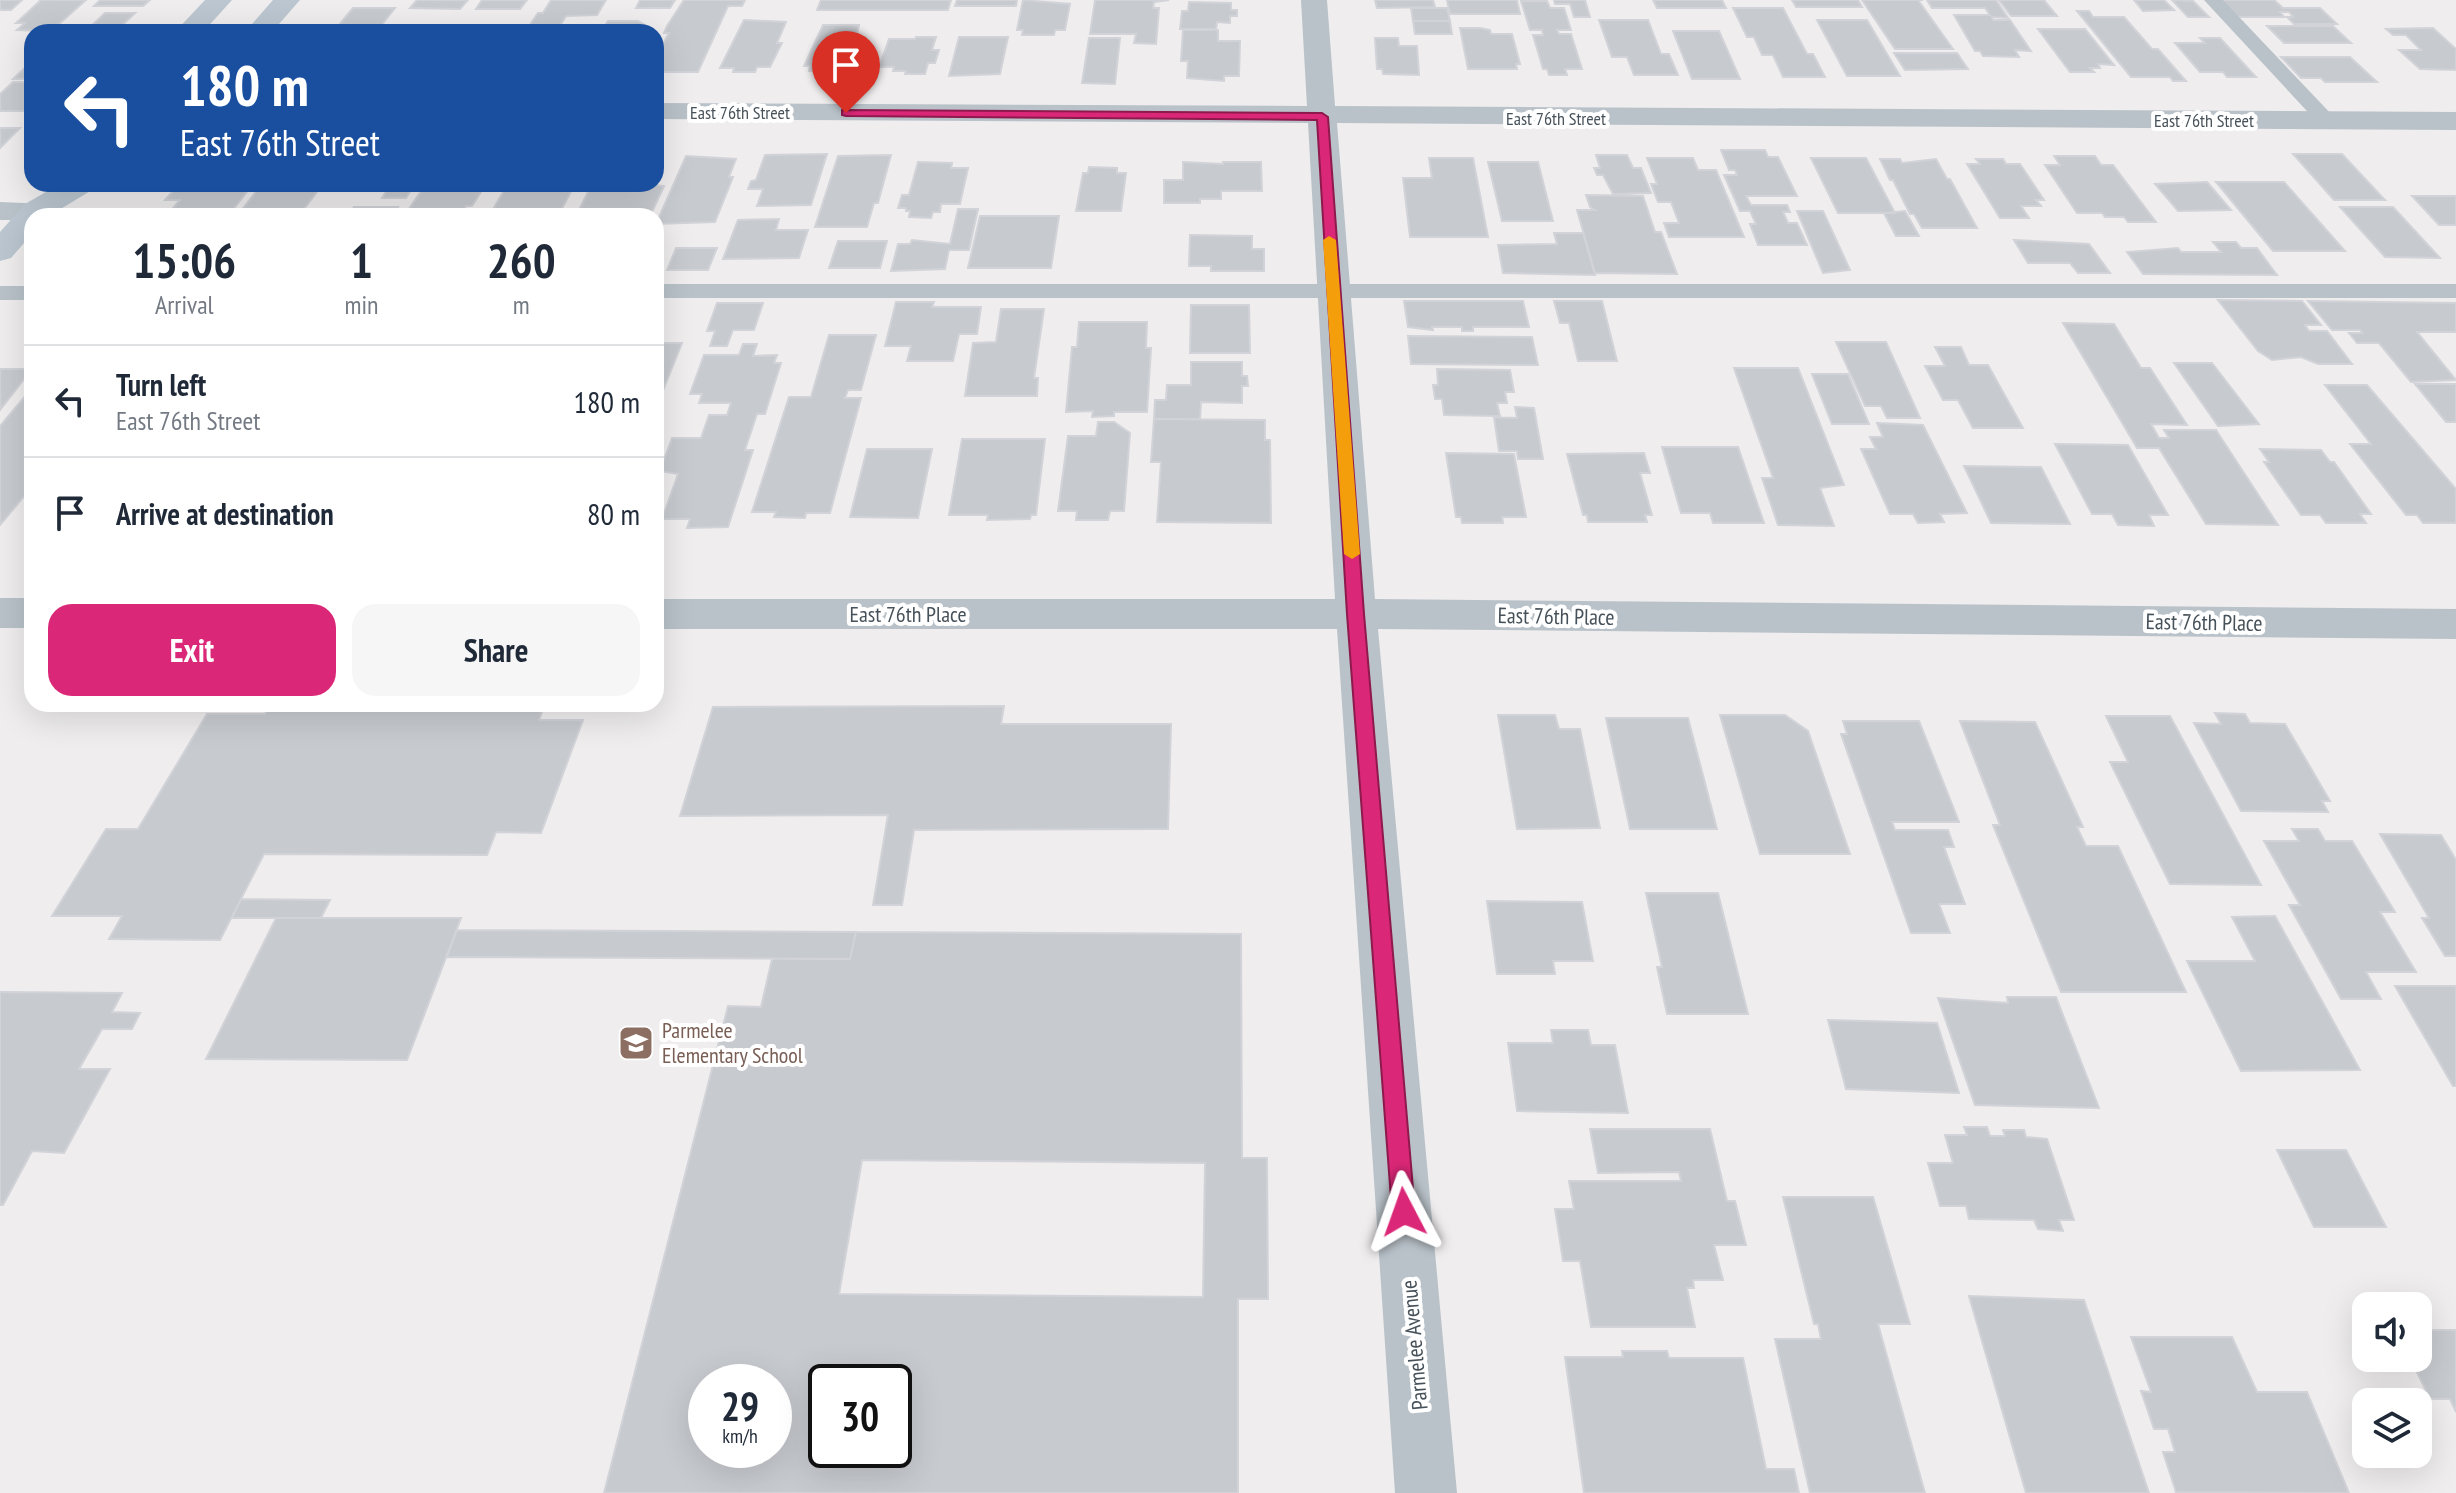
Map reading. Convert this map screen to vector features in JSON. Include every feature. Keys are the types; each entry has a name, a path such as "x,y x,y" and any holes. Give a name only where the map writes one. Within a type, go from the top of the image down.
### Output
{"street":[{"path":"196,24 219,0"},
{"path":"265,24 287,0"},
{"name":"Parmelee Avenue","path":"1314,0 1356,614 1426,1493"},
{"name":"East 76th Street","path":"664,111 2456,121"},
{"path":"0,211 37,198"},
{"path":"0,251 24,217"},
{"path":"0,613 24,613"},
{"name":"East 76th Place","path":"664,614 1356,614 2456,624"}],"lane":[{"path":"2213,0 2326,120"},
{"path":"664,291 2456,291"},
{"path":"0,293 24,293"}],"building":[{"path":"0,0 22,0 11,10 0,10"},
{"path":"41,0 86,0 59,24 24,24 24,30 17,30 25,23 16,23"},
{"path":"100,0 150,0 143,6 94,6"},
{"path":"417,0 468,0 460,9 410,8"},
{"path":"482,0 527,0 520,9 476,9"},
{"path":"551,0 606,0 597,15 566,16 561,24 530,24 538,13 543,13"},
{"path":"640,0 675,0 670,8 636,8"},
{"path":"684,0 745,0 742,6 728,6 698,72 664,72 664,42 669,33 664,33"},
{"path":"821,0 951,0 948,10 817,10"},
{"path":"957,0 1017,0 1016,6 955,6"},
{"path":"1023,0 1070,4 1065,30 1055,30 1054,35 1022,35 1023,30 1017,30"},
{"path":"1095,0 1169,0 1154,2 1153,8 1159,8 1156,44 1134,43 1136,34 1090,34"},
{"path":"1375,0 1433,0 1435,7 1377,8"},
{"path":"1447,0 1517,0 1520,14 1450,14"},
{"path":"1554,0 1585,0 1590,17 1574,17 1570,4 1555,4"},
{"path":"1653,0 1722,0 1726,8 1657,8"},
{"path":"1792,0 1858,0 1862,7 1796,7"},
{"path":"1862,0 1918,0 1953,49 1895,49"},
{"path":"1927,0 1996,0 2008,18 1992,17 1993,20 2010,20 2031,51 2015,50 2019,57 1983,56 1980,51 1975,51 1954,15 1990,15 1985,8 1932,8"},
{"path":"1999,0 2044,0 2057,16 2011,16"},
{"path":"2134,0 2164,0 2174,10 2143,11"},
{"path":"2172,0 2193,1 2209,17 2188,17"},
{"path":"2221,0 2274,0 2283,8 2320,8 2337,24 2294,24 2287,17 2293,17 2289,12 2280,12 2284,17 2237,17"},
{"path":"1521,1 1547,1 1550,8 1564,8 1571,30 1557,30 1559,34 1571,34 1582,69 1565,69 1567,75 1549,75 1547,69 1543,69 1533,35 1543,35 1542,30 1530,30"},
{"path":"1189,2 1231,3 1231,10 1237,10 1237,16 1230,16 1230,23 1217,22 1216,29 1180,29 1182,11 1188,11"},
{"path":"353,8 395,8 382,24 340,24"},
{"path":"1411,8 1447,8 1450,21 1413,21"},
{"path":"1733,8 1783,8 1807,54 1813,54 1825,77 1783,77 1773,55 1762,55 1754,37 1747,37"},
{"path":"2077,11 2089,11 2093,17 2124,17 2186,81 2173,81 2170,77 2131,77"},
{"path":"105,13 135,13 123,24 93,24"},
{"path":"744,20 786,22 777,43 782,43 770,67 757,67 755,72 733,72 734,68 720,68"},
{"path":"1599,20 1648,20 1661,54 1669,54 1678,75 1634,75 1627,57 1612,57"},
{"path":"1817,20 1867,20 1900,76 1847,76"},
{"path":"608,21 638,21 643,24 606,24"},
{"path":"1413,21 1450,21 1452,34 1415,34"},
{"path":"823,25 859,25 848,71 809,71 810,66 804,66"},
{"path":"2267,26 2333,26 2351,43 2284,43"},
{"path":"1460,28 1480,28 1490,30 1491,34 1512,34 1520,64 1516,64 1517,69 1468,69"},
{"path":"2433,28 2456,49 2456,70 2420,69 2399,50 2421,50 2406,35 2393,35 2386,29"},
{"path":"2038,29 2085,29 2114,65 2098,64 2100,68 2090,68 2094,72 2070,72"},
{"path":"1183,30 1218,30 1218,41 1240,41 1239,76 1224,76 1224,81 1187,78 1188,61 1181,61"},
{"path":"1673,31 1719,31 1740,79 1692,79"},
{"path":"936,37 932,50 939,50 935,63 928,63 925,74 905,74 906,71 893,71 894,67 879,67 889,39"},
{"path":"959,37 1008,37 1000,74 949,76"},
{"path":"1089,38 1120,38 1115,84 1082,83"},
{"path":"1375,38 1398,38 1399,46 1417,46 1419,75 1383,74 1382,69 1377,69"},
{"path":"2200,38 2220,38 2256,77 2227,77 2223,72 2200,72 2175,43 2205,43"},
{"path":"1894,53 1957,53 1968,69 1905,70"},
{"path":"2281,57 2350,57 2377,82 2325,82 2321,78 2301,78"},
{"path":"24,69 24,79 13,79"},
{"path":"13,82 24,82 24,111 0,111 0,94"},
{"path":"0,128 20,128 0,148"},
{"path":"1721,150 1765,150 1768,157 1778,157 1797,196 1746,196 1751,205 1787,205 1790,212 1783,212 1788,223 1797,223 1807,245 1758,245 1750,224 1756,224 1750,211 1740,211 1724,175 1737,175 1735,170 1729,170"},
{"path":"827,154 811,205 757,206 763,189 748,189 751,181 756,180 765,155"},
{"path":"2293,154 2342,154 2385,200 2334,200"},
{"path":"891,155 878,203 874,203 867,227 815,227 838,156"},
{"path":"1596,155 1627,155 1633,168 1641,168 1651,193 1613,194 1603,175 1597,175 1594,168 1600,168"},
{"path":"686,156 736,159 729,177 733,177 715,222 664,224 663,208"},
{"path":"2054,156 2095,156 2101,165 2113,165 2156,222 2128,222 2124,217 2105,217 2102,213 2077,213 2045,165 2060,165"},
{"path":"1429,158 1473,158 1488,237 1410,237 1403,178 1432,178"},
{"path":"1647,158 1693,158 1698,170 1716,170 1744,237 1669,237 1664,223 1679,223 1671,202 1658,202 1651,184 1657,184"},
{"path":"1811,158 1866,158 1895,213 1838,213"},
{"path":"1880,159 1900,159 1902,163 1936,159 1977,228 1922,228 1914,214 1910,214"},
{"path":"1976,159 2003,159 2006,164 2020,164 2044,200 2036,200 2041,206 2021,206 2029,218 2000,218 1967,164 1980,164"},
{"path":"918,162 952,163 951,168 968,168 960,204 941,204 940,212 933,212 931,218 909,217 910,211 898,208 902,195 909,195"},
{"path":"1183,162 1261,162 1262,191 1221,191 1221,199 1200,199 1200,203 1164,203 1164,180 1183,180"},
{"path":"1488,162 1538,162 1553,221 1502,221"},
{"path":"1089,167 1117,168 1117,173 1126,173 1121,211 1076,211 1083,173 1088,173"},
{"path":"2207,182 2231,210 2178,211 2155,184"},
{"path":"2216,182 2284,182 2345,251 2273,251"},
{"path":"172,192 247,192 234,208 173,208 180,200 165,200"},
{"path":"256,192 317,192 305,208 243,208"},
{"path":"386,192 410,192 406,198 382,198"},
{"path":"420,192 481,192 472,206 465,208 410,208"},
{"path":"503,192 571,192 562,208 494,208"},
{"path":"588,192 661,192 654,208 580,208"},
{"path":"1586,195 1643,196 1655,232 1661,232 1677,274 1595,273 1577,210 1595,210 1590,207"},
{"path":"2412,196 2456,196 2456,225 2439,225"},
{"path":"354,207 398,207 397,208"},
{"path":"2340,207 2393,207 2440,258 2385,257"},
{"path":"958,209 978,209 969,250 949,250 945,269 891,271 898,244 910,244 912,240 950,244"},
{"path":"1797,211 1823,211 1850,270 1823,273"},
{"path":"1905,211 1919,236 1896,236 1884,213"},
{"path":"980,216 1059,216 1051,268 968,268"},
{"path":"779,219 776,230 808,230 799,258 723,259 738,220"},
{"path":"1554,233 1583,233 1595,275 1503,273 1498,245 1557,244"},
{"path":"1190,235 1252,236 1252,249 1264,249 1264,271 1211,271 1211,266 1189,266"},
{"path":"2014,240 2089,244 2110,273 2078,273 2070,263 2028,263"},
{"path":"838,241 887,241 880,268 829,268"},
{"path":"2213,242 2236,242 2241,248 2257,248 2277,275 2143,274 2127,252 2178,248 2181,252 2221,252"},
{"path":"676,248 717,248 708,270 667,270"},
{"path":"2218,300 2302,301 2321,325 2305,325 2309,331 2327,331 2352,364 2318,364 2301,357 2272,360 2258,351"},
{"path":"1404,301 1523,301 1529,327 1473,327 1473,331 1462,331 1462,327 1432,327 1433,330 1408,327"},
{"path":"1554,301 1602,301 1617,361 1578,361 1569,323 1560,323"},
{"path":"2308,301 2456,303 2456,332 2417,332 2456,380 2411,382 2379,343 2357,343 2349,333 2362,333 2360,330 2332,330"},
{"path":"896,302 934,302 932,307 981,307 977,334 959,334 953,361 907,361 911,346 885,346"},
{"path":"717,303 763,303 754,330 733,330 727,346 710,346 715,331 707,331"},
{"path":"1191,305 1249,305 1250,353 1190,353"},
{"path":"1001,309 1044,309 1034,378 1038,378 1037,396 965,396 973,343 996,342"},
{"path":"1079,322 1147,322 1146,348 1151,348 1147,412 1114,412 1114,416 1092,417 1093,411 1066,412 1072,347 1077,347"},
{"path":"2063,323 2114,324 2141,368 2150,368 2187,425 2151,424 2159,438 2169,438 2164,430 2216,430 2278,525 2206,524 2159,448 2137,448"},
{"path":"829,335 876,335 861,390 848,390 845,398 861,398 830,513 806,513 805,518 774,517 776,512 752,512 789,397 811,397"},
{"path":"1408,336 1532,337 1538,365 1411,364"},
{"path":"1836,342 1886,342 1920,418 1887,418 1881,406 1865,406"},
{"path":"664,343 682,343 664,388"},
{"path":"743,344 757,344 753,356 777,355 774,363 781,363 765,414 757,414 745,450 753,450 728,527 687,528 690,519 664,519 678,474 664,472 664,460 672,438 701,438 709,415 727,415 731,403 699,403 702,394 690,394 704,355 739,355"},
{"path":"1935,347 1961,347 1969,365 1988,365 2023,428 1973,428 1958,400 1943,400 1925,366 1945,366"},
{"path":"1191,362 1242,362 1242,376 1247,376 1248,386 1242,386 1242,403 1201,402 1200,419 1154,419 1155,400 1166,400 1167,385 1191,385"},
{"path":"2174,363 2212,363 2259,424 2218,426"},
{"path":"1734,368 1798,368 1844,485 1820,488 1834,526 1778,525 1762,478 1773,478"},
{"path":"0,369 24,369 24,379 0,410"},
{"path":"1437,369 1510,370 1514,392 1505,392 1507,403 1497,403 1500,416 1444,415 1442,399 1435,399 1433,385 1438,385"},
{"path":"1812,374 1848,374 1869,424 1832,424"},
{"path":"2415,384 2456,384 2456,422 2446,422"},
{"path":"2325,385 2367,385 2456,489 2456,523 2423,523 2417,515 2406,515 2350,444 2371,444"},
{"path":"24,398 24,496 0,525 0,426"},
{"path":"1515,407 1534,408 1543,459 1518,459 1517,451 1499,451 1494,417 1517,418"},
{"path":"1154,419 1265,420 1265,440 1270,440 1271,523 1157,522 1161,462 1151,462"},
{"path":"1098,422 1114,422 1130,433 1124,511 1110,511 1108,520 1076,520 1077,511 1058,511 1068,436 1096,436"},
{"path":"1877,423 1923,425 1967,513 1940,514 1944,522 1918,523 1913,514 1890,514 1861,449 1876,449 1870,437 1883,437"},
{"path":"962,439 1045,439 1036,515 1031,515 1030,519 987,520 988,515 949,515"},
{"path":"2055,444 2128,445 2168,515 2149,515 2154,526 2118,525 2112,514 2092,514"},
{"path":"1662,447 1738,447 1764,523 1713,523 1710,513 1681,513"},
{"path":"867,449 932,449 918,518 850,517"},
{"path":"2260,449 2321,450 2330,462 2334,462 2371,514 2360,514 2366,523 2326,523 2320,515 2301,515 2264,462 2269,462"},
{"path":"1446,453 1514,454 1526,517 1502,517 1503,523 1462,523 1461,517 1456,517"},
{"path":"1644,453 1650,473 1640,473 1652,515 1645,515 1647,522 1588,522 1587,515 1583,515 1567,454"},
{"path":"1964,466 2041,467 2070,524 1991,523"},
{"path":"1004,706 1001,724 1171,724 1168,829 914,830 902,905 873,905 888,815 680,816 713,707"},
{"path":"542,712 539,720 583,720 541,833 496,832 487,855 264,854 220,940 109,939 122,916 52,916 106,829 138,829 207,714"},
{"path":"2215,713 2245,714 2250,723 2285,724 2330,801 2322,801 2328,812 2241,811 2194,723 2221,724"},
{"path":"1498,715 1555,715 1559,729 1580,729 1600,828 1517,829"},
{"path":"1720,715 1785,715 1808,731 1850,854 1760,854"},
{"path":"2106,716 2170,716 2261,885 2170,884 2110,762 2128,762"},
{"path":"1606,718 1688,718 1717,829 1630,829"},
{"path":"1843,721 1919,721 1959,822 1892,822 1895,830 1948,830 1954,847 1944,847 1965,904 1939,904 1950,933 1911,933 1841,734 1847,734"},
{"path":"1960,721 2035,722 2083,827 2077,827 2086,846 2118,846 2186,992 2061,992 1993,825 2000,825"},
{"path":"2292,829 2318,829 2325,841 2352,841 2395,912 2380,912 2416,972 2366,972 2381,999 2341,999 2289,905 2300,905 2264,841 2299,841"},
{"path":"2380,834 2441,835 2456,860 2456,956 2445,956 2422,918 2429,918"},
{"path":"1646,893 1718,893 1748,1014 1667,1014 1657,967 1662,967"},
{"path":"241,899 330,900 321,918 232,918"},
{"path":"1487,901 1582,902 1593,961 1553,961 1555,974 1497,974"},
{"path":"2275,916 2360,1070 2241,1071 2187,961 2255,961 2232,917"},
{"path":"276,918 461,918 407,1060 206,1059"},
{"path":"457,930 856,932 850,959 447,957"},
{"path":"856,932 1241,934 1242,1158 1267,1158 1268,1299 1238,1299 1238,1493 604,1493 728,1006 761,1007 772,959 850,959","holes":["862,1160 1205,1163 1203,1297 839,1294"]},
{"path":"2395,986 2456,986 2456,1086 2453,1086"},
{"path":"0,992 122,993 112,1012 140,1013 132,1029 102,1029 79,1069 110,1069 64,1153 32,1151 3,1205 0,1205"},
{"path":"2007,997 2056,997 2099,1108 1975,1105 1938,998 2008,1003"},
{"path":"1828,1020 1937,1023 1959,1093 1846,1089"},
{"path":"1551,1030 1588,1030 1591,1045 1615,1045 1628,1113 1517,1111 1508,1043 1553,1043"},
{"path":"1964,1127 1987,1127 1990,1136 2005,1136 2003,1130 2024,1130 2026,1137 2047,1139 2074,1220 2059,1220 2063,1231 2038,1229 2034,1220 1969,1219 1966,1206 1940,1206 1928,1163 1953,1163 1945,1135 1967,1135"},
{"path":"1590,1129 1710,1129 1727,1201 1735,1201 1746,1245 1714,1245 1723,1280 1693,1280 1694,1288 1687,1288 1695,1327 1591,1327 1580,1261 1563,1261 1555,1209 1574,1209 1569,1181 1681,1181 1679,1172 1598,1173"},
{"path":"2277,1150 2346,1150 2386,1227 2314,1227"},
{"path":"1783,1197 1873,1197 1910,1324 1878,1324 1925,1493 1810,1493 1775,1339 1821,1339 1818,1324 1814,1324"},
{"path":"1969,1296 2084,1300 2149,1493 2026,1493"},
{"path":"2432,1330 2456,1330 2456,1412 2450,1399 2432,1399 2432,1388 2425,1388 2417,1372 2432,1372"},
{"path":"2131,1337 2232,1337 2257,1392 2307,1392 2349,1493 2176,1492 2163,1452 2175,1452 2168,1429 2154,1429 2141,1391 2151,1392"},
{"path":"1622,1351 1667,1351 1669,1358 1743,1358 1766,1469 1794,1469 1799,1493 1584,1493 1565,1357 1623,1357"}],"slow traffic":[{"path":"1329,240 1352,554"}],"place":[{"name":"Parmelee Elementary School","path":"636,1043"}],"route":[{"path":"846,113 1322,117 1356,614 1404,1212"}]}
